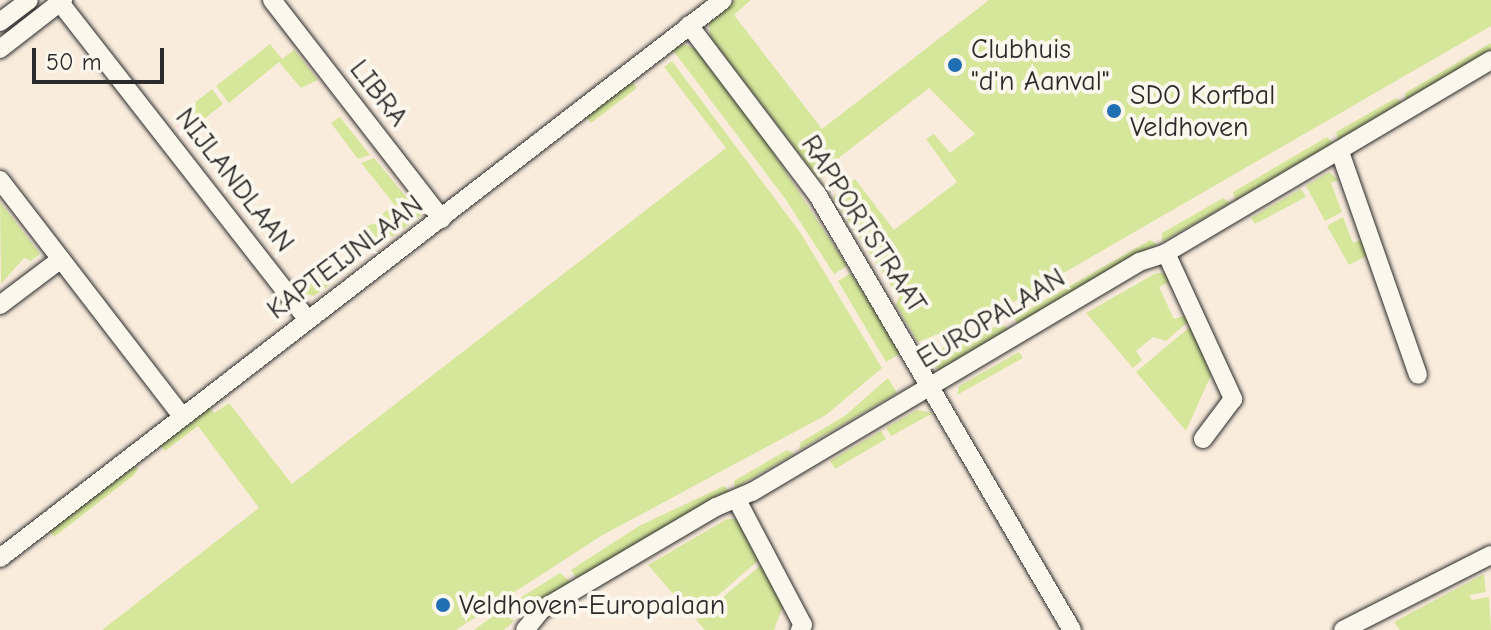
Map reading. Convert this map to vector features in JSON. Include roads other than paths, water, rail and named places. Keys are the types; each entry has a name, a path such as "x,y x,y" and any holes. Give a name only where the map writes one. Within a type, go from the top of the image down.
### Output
{"street":[{"path":"0,22 29,0"},
{"name":"LIBRA","path":"272,0 442,219"},
{"name":"KAPTEIJNLAAN","path":"0,558 723,0"},
{"path":"0,49 60,1"},
{"name":"NIJLANDLAAN","path":"60,1 308,320"},
{"name":"RAPPORTSTRAAT","path":"689,25 817,194 1072,630"},
{"name":"EUROPALAAN","path":"525,630 541,610 932,387 1139,262 1166,253 1340,152 1358,136 1491,60"},
{"path":"1340,152 1418,375"},
{"path":"0,180 182,416"},
{"path":"1166,253 1233,399 1203,439"},
{"path":"0,305 61,259"},
{"path":"737,500 803,625 800,630"},
{"path":"1343,630 1491,555"},
{"path":"1372,614 1385,630"}],"place":[{"name":"Clubhuis \"d'n Aanval\"","path":"955,65"},
{"name":"SDO Korfbal Veldhoven","path":"1114,111"},
{"name":"Veldhoven-Europalaan","path":"443,605"}]}
